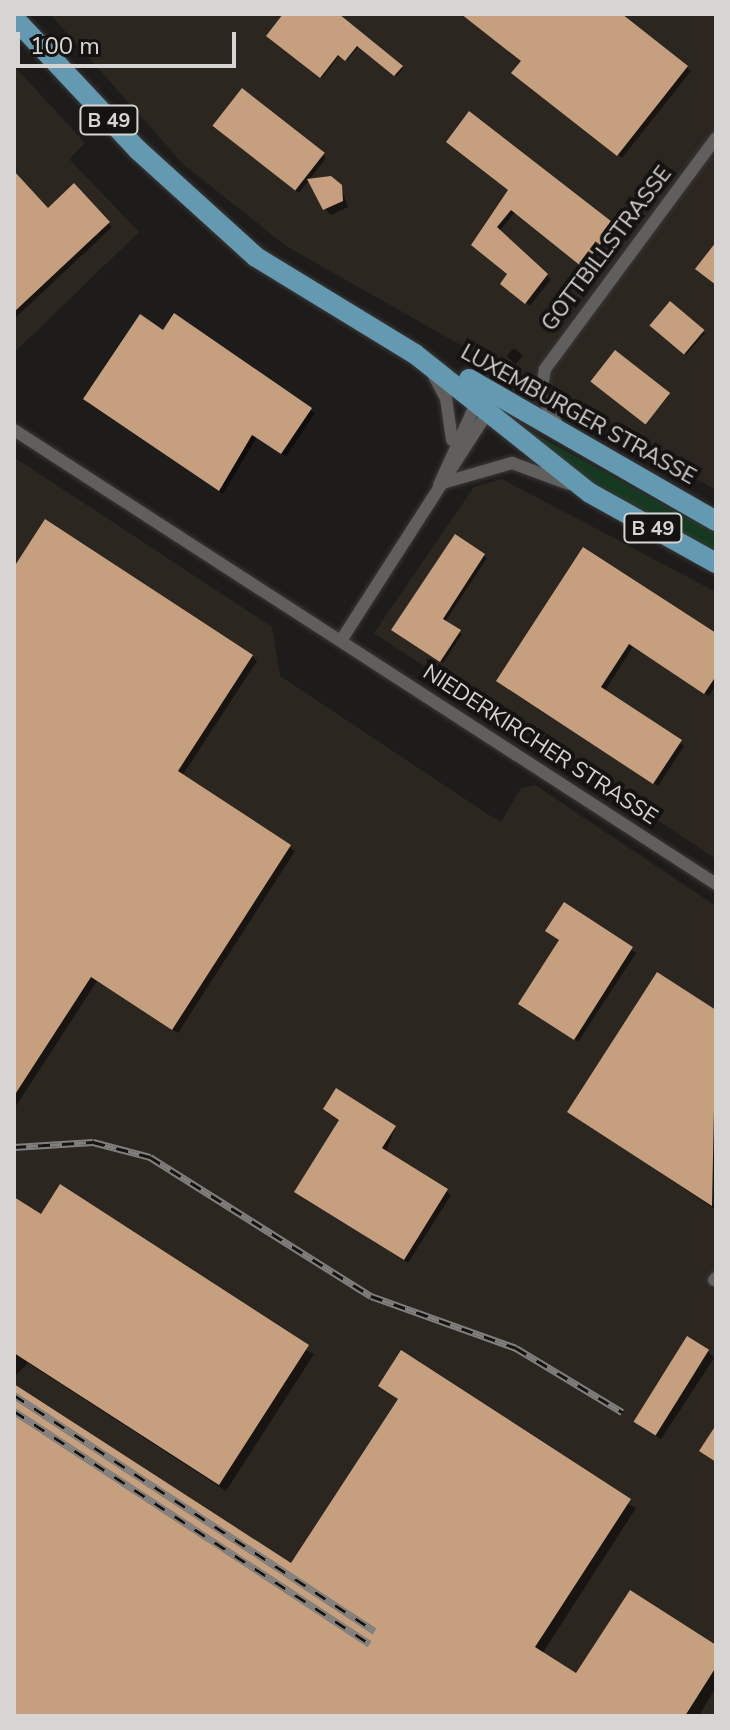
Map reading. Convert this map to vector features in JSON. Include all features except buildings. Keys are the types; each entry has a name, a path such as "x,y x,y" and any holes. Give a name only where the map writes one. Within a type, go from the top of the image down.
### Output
{"main road":[{"name":"LUXEMBURGER STRASSE","path":"14,18 138,150 256,257 487,399 562,431 716,521"},
{"name":"LUXEMBURGER STRASSE","path":"487,399 590,493 716,563"}],"street":[{"name":"GOTTBILLSTRASSE","path":"562,431 540,383 583,309 716,138"},
{"path":"415,354 443,391 452,444"},
{"path":"439,485 452,444 487,399"},
{"path":"342,639 439,485 487,399"},
{"name":"NIEDERKIRCHER STRASSE","path":"14,430 342,639 716,884"},
{"path":"439,485 512,463 590,493"}],"shaded area":[{"path":"50,14 716,14 716,490 286,246 183,164"},
{"path":"14,66 85,143 69,159 139,232 14,353"},
{"path":"14,457 272,627 280,676 492,817 501,822 521,788 535,785 716,906 716,1716 14,1716"},
{"path":"502,479 716,592 716,859 374,633 474,487"}],"green space":[{"path":"520,426 716,533 716,553 576,474"}],"railway":[{"path":"14,1147 93,1142 150,1157 371,1296 516,1348 622,1412"},
{"path":"14,1395 375,1631"},
{"path":"14,1411 370,1644"}]}
